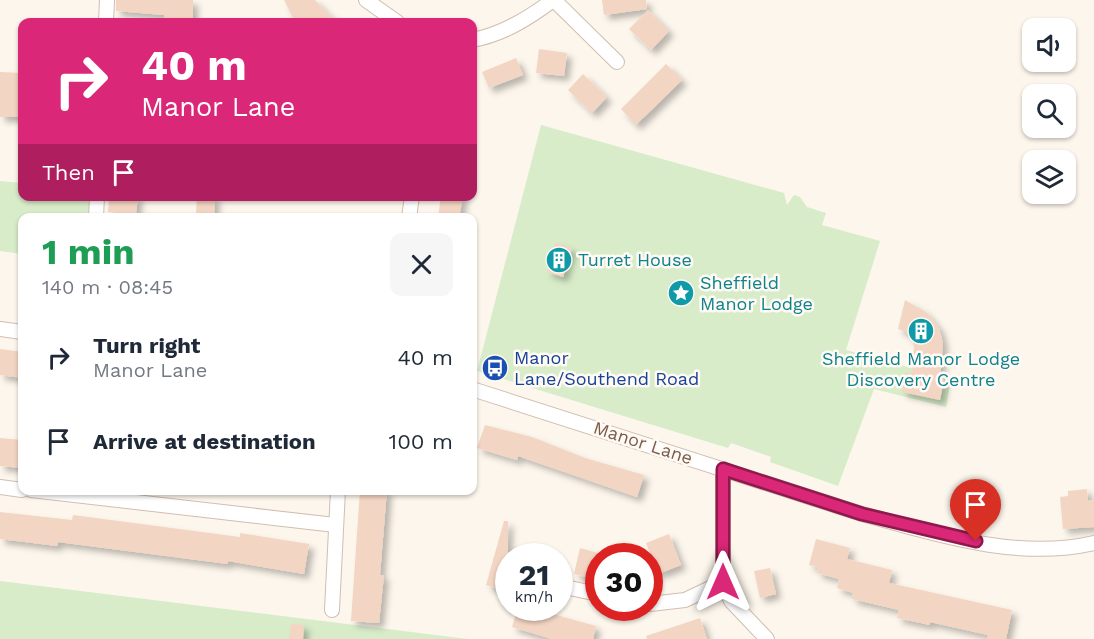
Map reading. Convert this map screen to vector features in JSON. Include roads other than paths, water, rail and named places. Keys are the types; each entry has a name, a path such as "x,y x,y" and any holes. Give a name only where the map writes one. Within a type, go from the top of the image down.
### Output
{"street":[{"path":"105,18 107,0"},
{"path":"366,0 391,18"},
{"path":"477,39 519,23 554,0 618,62"},
{"path":"0,329 18,331"},
{"name":"Manor Lane","path":"477,391 862,514 960,538 1020,548 1059,549 1094,543"},
{"path":"723,469 723,582 731,601 767,639"},
{"path":"0,487 18,489"},
{"path":"74,495 335,525"},
{"path":"332,610 338,495"},
{"path":"663,603 685,600 723,582"}],"place":[{"name":"Turret House","path":"559,260"},
{"name":"Sheffield Manor Lodge","path":"681,293"},
{"name":"Sheffield Manor Lodge Discovery Centre","path":"921,331"},
{"name":"Manor Lane/Southend Road","path":"495,368"}]}
